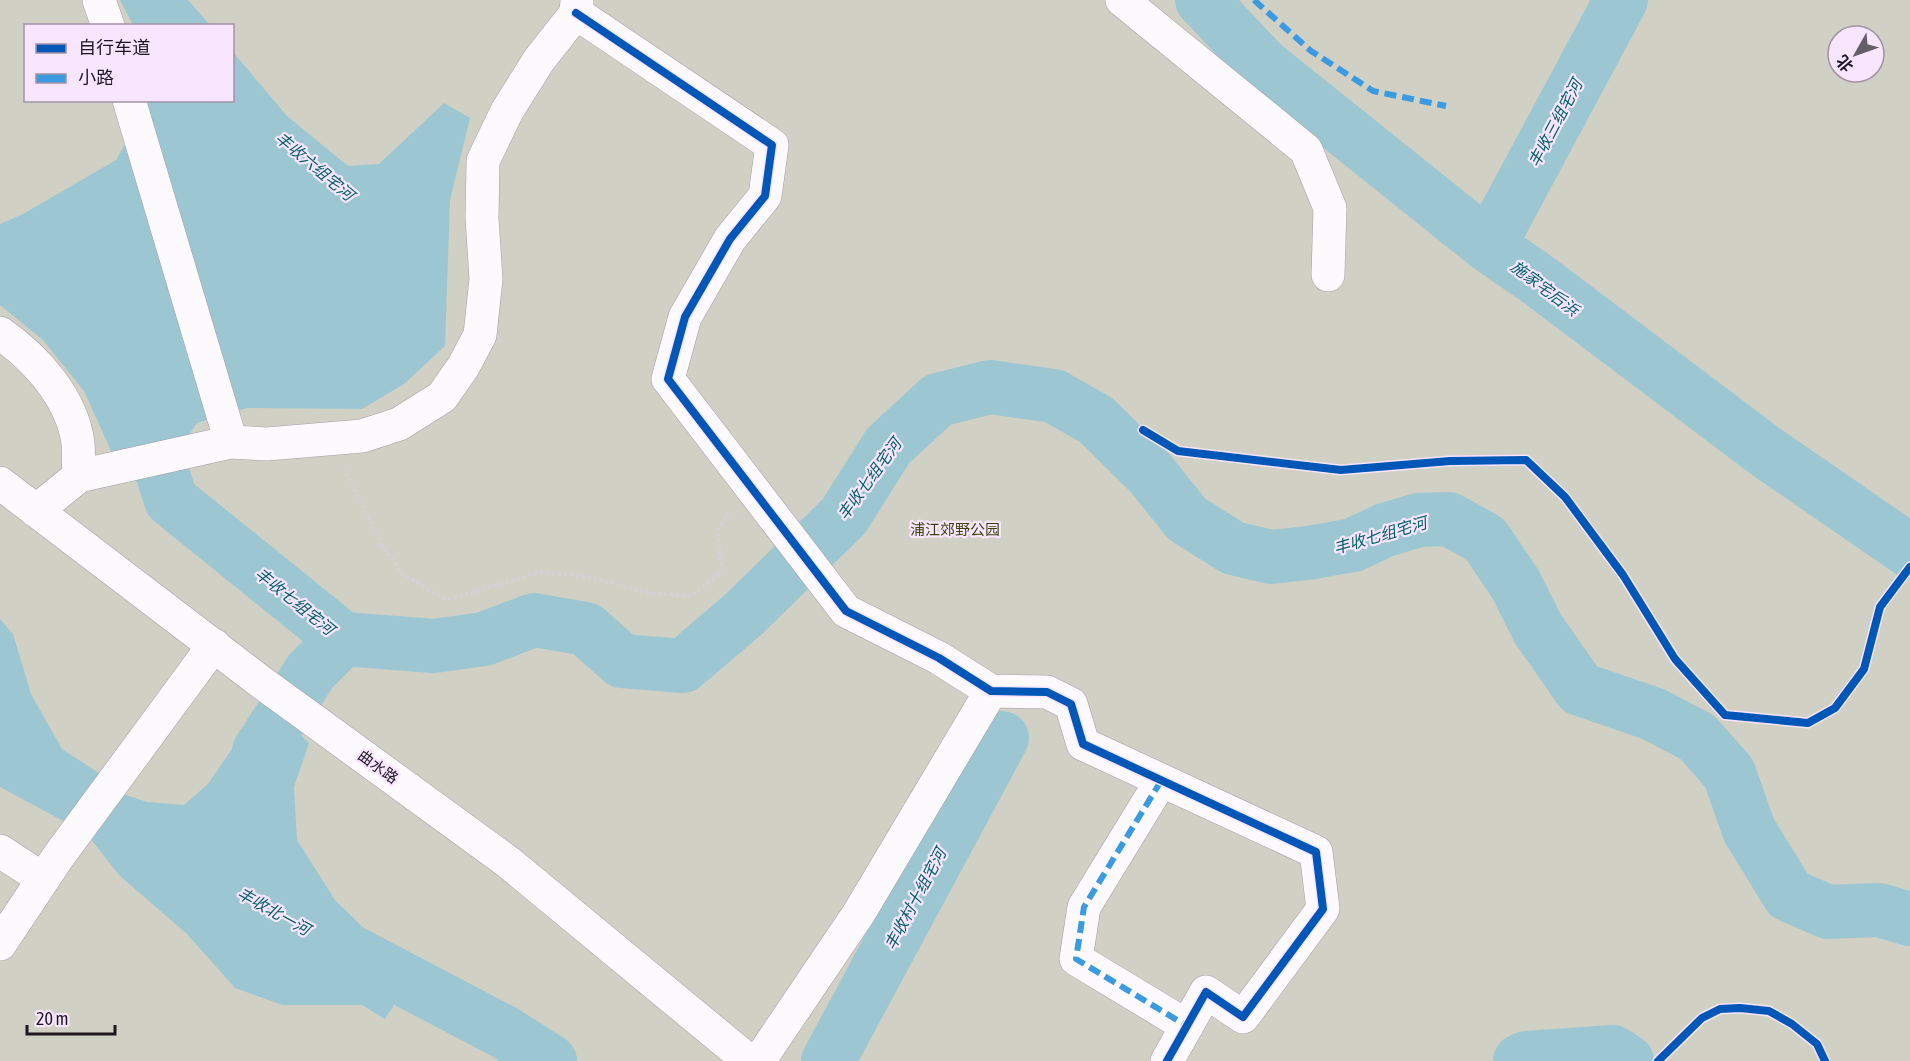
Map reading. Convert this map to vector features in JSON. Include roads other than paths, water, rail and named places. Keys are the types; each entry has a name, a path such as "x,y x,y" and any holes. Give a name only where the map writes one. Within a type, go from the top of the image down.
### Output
{"street":[{"path":"99,0 107,24"},
{"path":"1122,0 1306,150 1330,208 1328,275"},
{"path":"36,511 79,476 231,442 267,444 362,436 399,424 442,397 463,367 480,334 486,279 482,218 483,161 507,111 576,6 772,145 765,196 730,239 685,317 668,379 846,611 939,658 991,691 1047,692 1071,704 1083,744 1316,852 1323,909 1243,1017 1206,992 1167,1061"},
{"path":"130,102 231,442"},
{"path":"0,333 40,368 66,404 78,442 79,476"},
{"name":"曲水路","path":"0,483 257,679 508,862 749,1061"},
{"path":"0,944 43,879 214,645"},
{"path":"759,1061 860,912 991,691"},
{"path":"1161,780 1084,907 1076,959 1187,1026"},
{"path":"0,851 43,879"}],"water":[{"path":"120,0 188,0 209,24 132,24"},
{"name":"丰收六组宅河","path":"234,53 287,116 348,166 379,164 444,103 470,118 450,200 445,346 404,384 362,409 247,408 197,423 186,439 112,453 84,391 43,340 0,305 0,224 23,214 116,160 149,102 234,102"},
{"path":"0,619 13,634 31,694 62,749 102,775 67,823 0,787"},
{"path":"265,701 309,743 294,787 297,840 335,900 380,944 420,964 385,1019 362,1005 282,1005 235,988 187,934 119,875 86,833 117,792 147,802 184,805 208,784"}],"waterway":[{"name":"施家宅后浜","path":"1202,0 1262,64 1489,246 1537,279 1765,451 1910,551"},
{"name":"丰收三组宅河","path":"1489,246 1621,0"},
{"name":"丰收七组宅河","path":"134,408 145,419 171,500 343,639 434,646 484,639 534,620 586,629 622,661 683,666 744,614 844,516 888,446 938,400 990,387 1054,396 1096,420 1150,473 1187,519 1233,548 1271,557 1308,553 1353,545 1385,530 1419,520 1449,519 1485,539 1516,585 1538,629 1580,689 1653,714 1697,737 1729,773 1749,830 1789,895 1828,912 1879,910 1910,919"},
{"path":"259,751 311,671 343,639"},
{"name":"丰收村十组宅河","path":"828,1061 1002,738"},
{"name":"丰收北一河","path":"344,948 504,1032 550,1061"},
{"name":"丰收村十组宅河","path":"1520,1061 1526,1058 1613,1052 1627,1061"}],"park label":[{"name":"浦江郊野公园","path":"955,530"}]}
